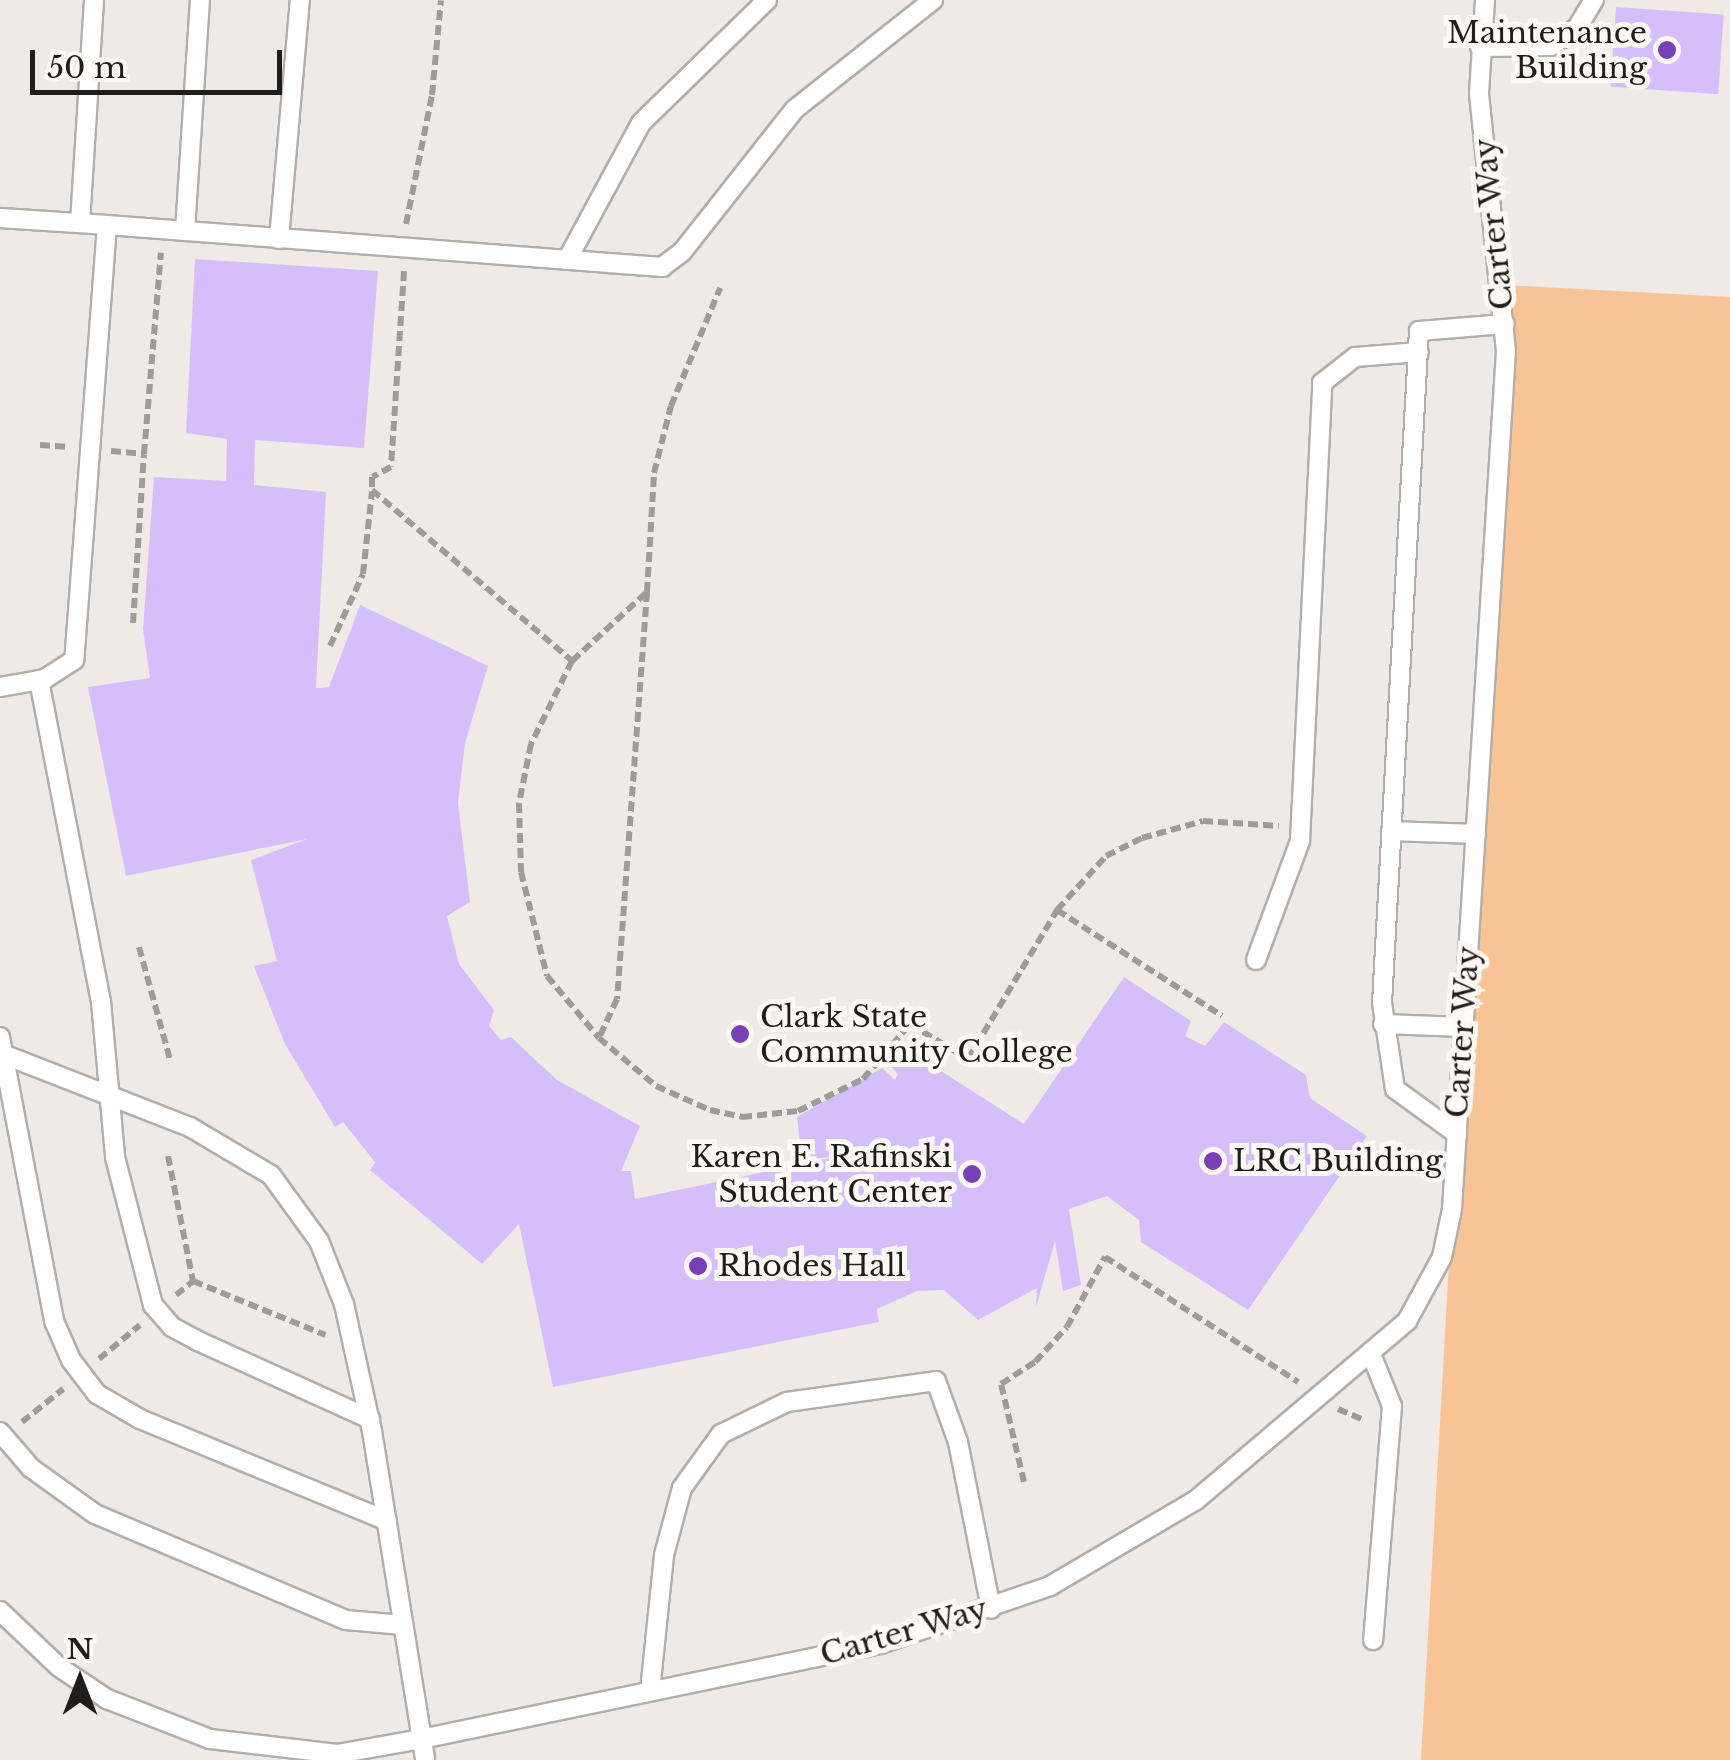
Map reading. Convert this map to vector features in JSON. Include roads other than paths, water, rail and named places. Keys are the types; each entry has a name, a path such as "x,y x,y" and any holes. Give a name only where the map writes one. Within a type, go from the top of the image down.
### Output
{"lane":[{"path":"80,223 94,0"},
{"path":"185,231 200,0"},
{"path":"280,239 300,0"},
{"path":"567,260 641,124 766,0"},
{"path":"0,218 662,266 682,252 796,109 932,0"},
{"name":"Carter Way","path":"0,1611 59,1668 107,1699 210,1739 337,1754 650,1692 880,1644 991,1609 1120,1550 1196,1500 1320,1399 1407,1321 1442,1257 1457,1134 1476,834 1505,324 1480,47 1485,0"},
{"path":"1480,47 1551,46 1577,28 1594,0"},
{"path":"0,687 39,680 74,660 107,225"},
{"path":"1457,1134 1396,1088 1383,1024 1419,331 1505,324"},
{"path":"1256,960 1300,842 1322,383 1355,357 1419,352"},
{"path":"39,680 101,1002 115,1157 153,1305 172,1327 198,1342 370,1419"},
{"path":"1391,831 1476,834"},
{"path":"1383,1024 1464,1026"},
{"path":"1,1048 108,1098 190,1127 271,1175 319,1241 344,1304 370,1419 424,1760"},
{"path":"1,1048 54,1321 70,1360 97,1394 140,1418 387,1521"},
{"path":"1371,1354 1392,1406 1373,1640"},
{"path":"650,1692 664,1555 682,1488 722,1434 787,1402 936,1380 958,1442 991,1609"},
{"path":"0,1432 31,1468 95,1514 346,1620 403,1625"}],"place":[{"name":"Maintenance Building","path":"1667,50"},
{"name":"Clark State Community College","path":"740,1034"},
{"name":"LRC Building","path":"1213,1161"},
{"name":"Karen E. Rafinski Student Center","path":"972,1174"},
{"name":"Rhodes Hall","path":"698,1266"}]}
